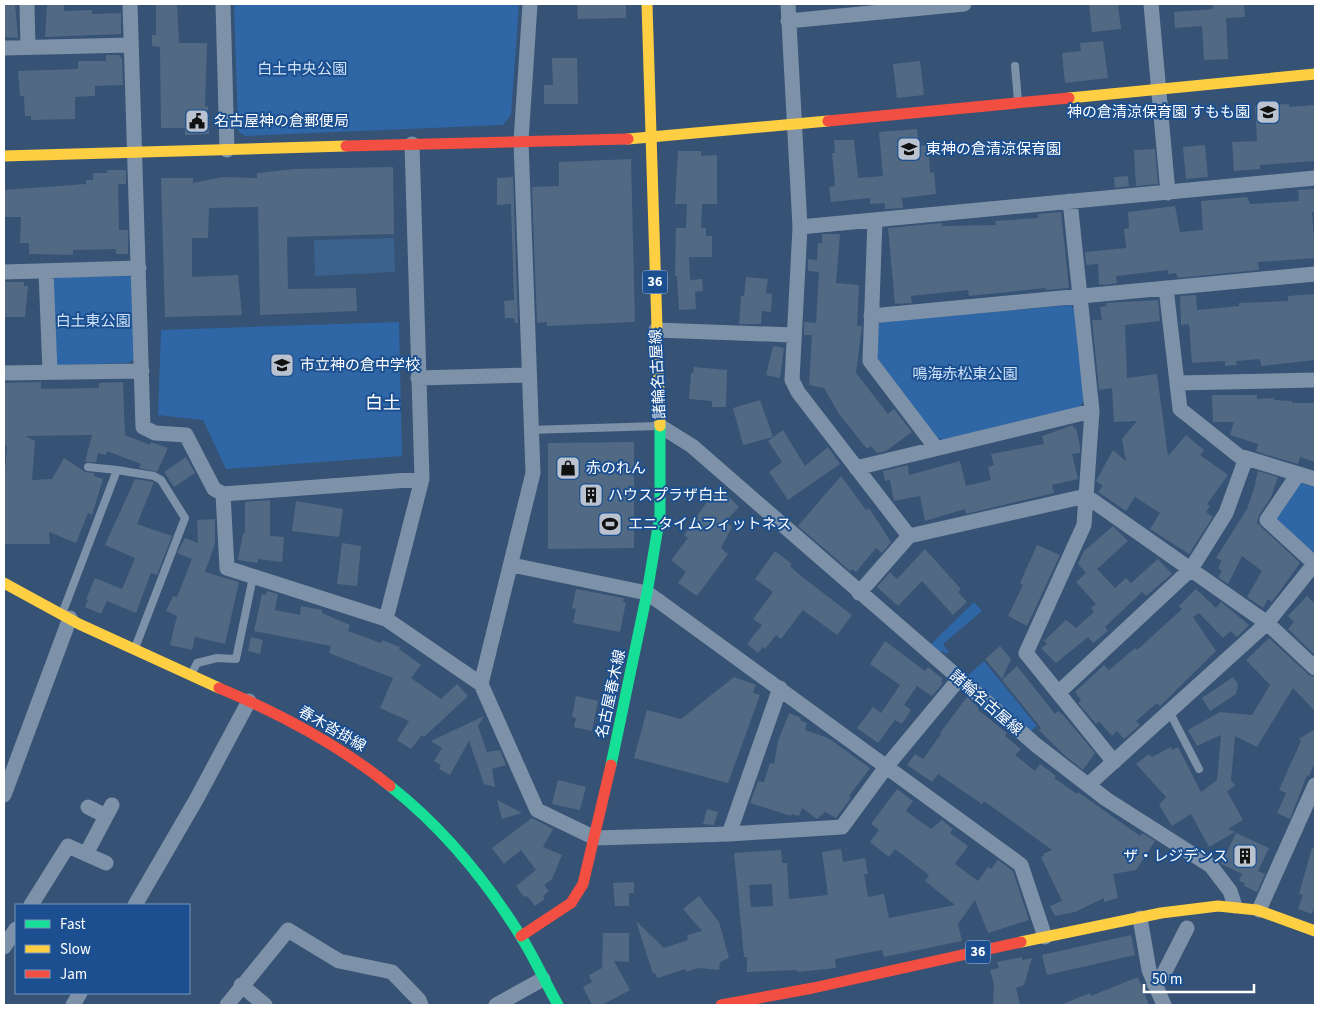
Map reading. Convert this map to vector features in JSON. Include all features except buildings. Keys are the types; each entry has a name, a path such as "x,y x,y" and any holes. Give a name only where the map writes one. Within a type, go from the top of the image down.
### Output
{"street":[{"path":"27,4 28,47"},
{"path":"130,4 134,152 137,170 143,427 155,433 186,435 214,489 223,494 422,479"},
{"path":"223,4 227,150"},
{"path":"481,684 533,473 528,430 529,375 521,142 530,4"},
{"name":"諸輪名古屋線","path":"647,4 660,426 692,446 1013,727 1088,785 1211,866 1230,890 1236,906"},
{"path":"788,4 800,227 792,380 856,468 909,536"},
{"path":"788,21 964,4"},
{"path":"1150,4 1168,193"},
{"path":"4,48 131,45"},
{"path":"4,156 412,144 437,149 491,147 521,142 651,138 1315,74"},
{"path":"386,619 422,479 412,144"},
{"path":"800,227 1315,178"},
{"path":"1070,201 1092,411 1084,526 1026,652 1114,762"},
{"path":"874,220 870,361 936,448"},
{"path":"4,272 139,268"},
{"path":"46,270 50,372"},
{"path":"871,316 1315,274"},
{"path":"1166,288 1180,409 1239,456 1315,479"},
{"path":"656,330 793,335"},
{"path":"4,373 142,371"},
{"path":"418,378 529,375"},
{"path":"1177,383 1315,380"},
{"path":"856,468 1092,411"},
{"name":"名古屋春木線","path":"521,936 571,903 583,884 595,838 647,593 660,515 660,426"},
{"path":"1058,693 1191,569 1226,513 1246,458"},
{"path":"1088,785 1267,623 1315,564 1267,520 1298,474"},
{"path":"223,494 227,568 253,578 386,619 481,684 537,810 595,838 729,834 842,827 886,767 959,679"},
{"path":"859,593 909,536 1086,496 1267,623 1315,668"},
{"path":"509,565 647,593 1021,865 1046,937"},
{"name":"春木沓掛線","path":"4,583 66,617 249,701 344,752 370,770 411,803 450,842 475,872 521,936 558,1005"},
{"path":"4,795 9,761 66,617"},
{"path":"729,834 780,688"},
{"path":"136,904 196,800 249,701"},
{"path":"1259,910 1315,785"},
{"path":"86,854 109,811 88,807"},
{"path":"32,904 68,846 106,863"},
{"path":"1236,906 1259,910 1315,931"},
{"name":"36","path":"721,1005 821,987 1140,918 1194,908 1236,906"},
{"path":"1140,918 1149,970 1164,1005"},
{"path":"1154,984 1163,975 1187,928"},
{"path":"227,1005 241,985 288,930 338,961 392,972 419,1000 421,1005"},
{"path":"9,948 15,932"},
{"path":"496,1005 543,979"},
{"path":"241,985 265,1005"}],"lane":[{"path":"1015,66 1018,102"},
{"path":"528,430 660,426"},
{"path":"88,467 154,476 161,480 185,518 135,649"},
{"path":"66,617 117,470"},
{"path":"191,675 197,663 217,658 236,659 253,578"},
{"path":"1169,711 1199,769"}],"green space":[{"name":"白土中央公園","path":"234,4 519,4 511,115 503,125 245,136 238,131"},
{"name":"白土東公園","path":"129,276 133,278 136,358 129,363 58,365 53,360 50,283 56,278 61,277"},
{"name":"鳴海赤松東公園","path":"1070,305 1074,309 1084,399 1080,407 943,440 936,437 876,358 877,325 883,322"},
{"path":"399,322 402,456 226,469 203,420 158,415 161,330"},
{"path":"1301,483 1315,487 1315,551 1310,552 1275,522 1275,516 1296,485"},
{"path":"974,602 982,611 943,644 949,652 946,654 943,651 939,654 929,646"},
{"path":"984,661 1037,726 1029,733 966,677"}],"shaded area":[{"path":"394,238 395,272 315,276 314,240"}],"traffic: fast":[{"path":"611,765 647,593 660,515 660,426"},
{"path":"390,786 445,836 477,874 520,935 558,1005"}],"traffic: slow":[{"path":"647,4 660,426"},
{"path":"1069,98 1315,74"},
{"path":"628,139 828,121"},
{"path":"4,156 346,146"},
{"path":"4,583 79,624 219,688"},
{"path":"1021,942 1161,913 1218,906 1257,910 1315,931"}],"traffic: jam":[{"path":"828,121 1069,98"},
{"path":"346,146 628,139"},
{"path":"219,688 265,708 329,743 390,786"},
{"path":"521,936 571,903 583,884 611,765"},
{"path":"721,1005 813,988 1021,942"}],"place":[{"name":"神の倉清涼保育園 すもも園","path":"1268,112"},
{"name":"名古屋神の倉郵便局","path":"197,121"},
{"name":"東神の倉清涼保育園","path":"909,149"},
{"name":"市立神の倉中学校","path":"282,365"},
{"name":"赤のれん","path":"568,468"},
{"name":"ハウスプラザ白土","path":"591,495"},
{"name":"エニタイムフィットネス","path":"610,524"},
{"name":"ザ・レジデンス","path":"1245,856"}],"district":[{"name":"白土","path":"383,403"}]}
